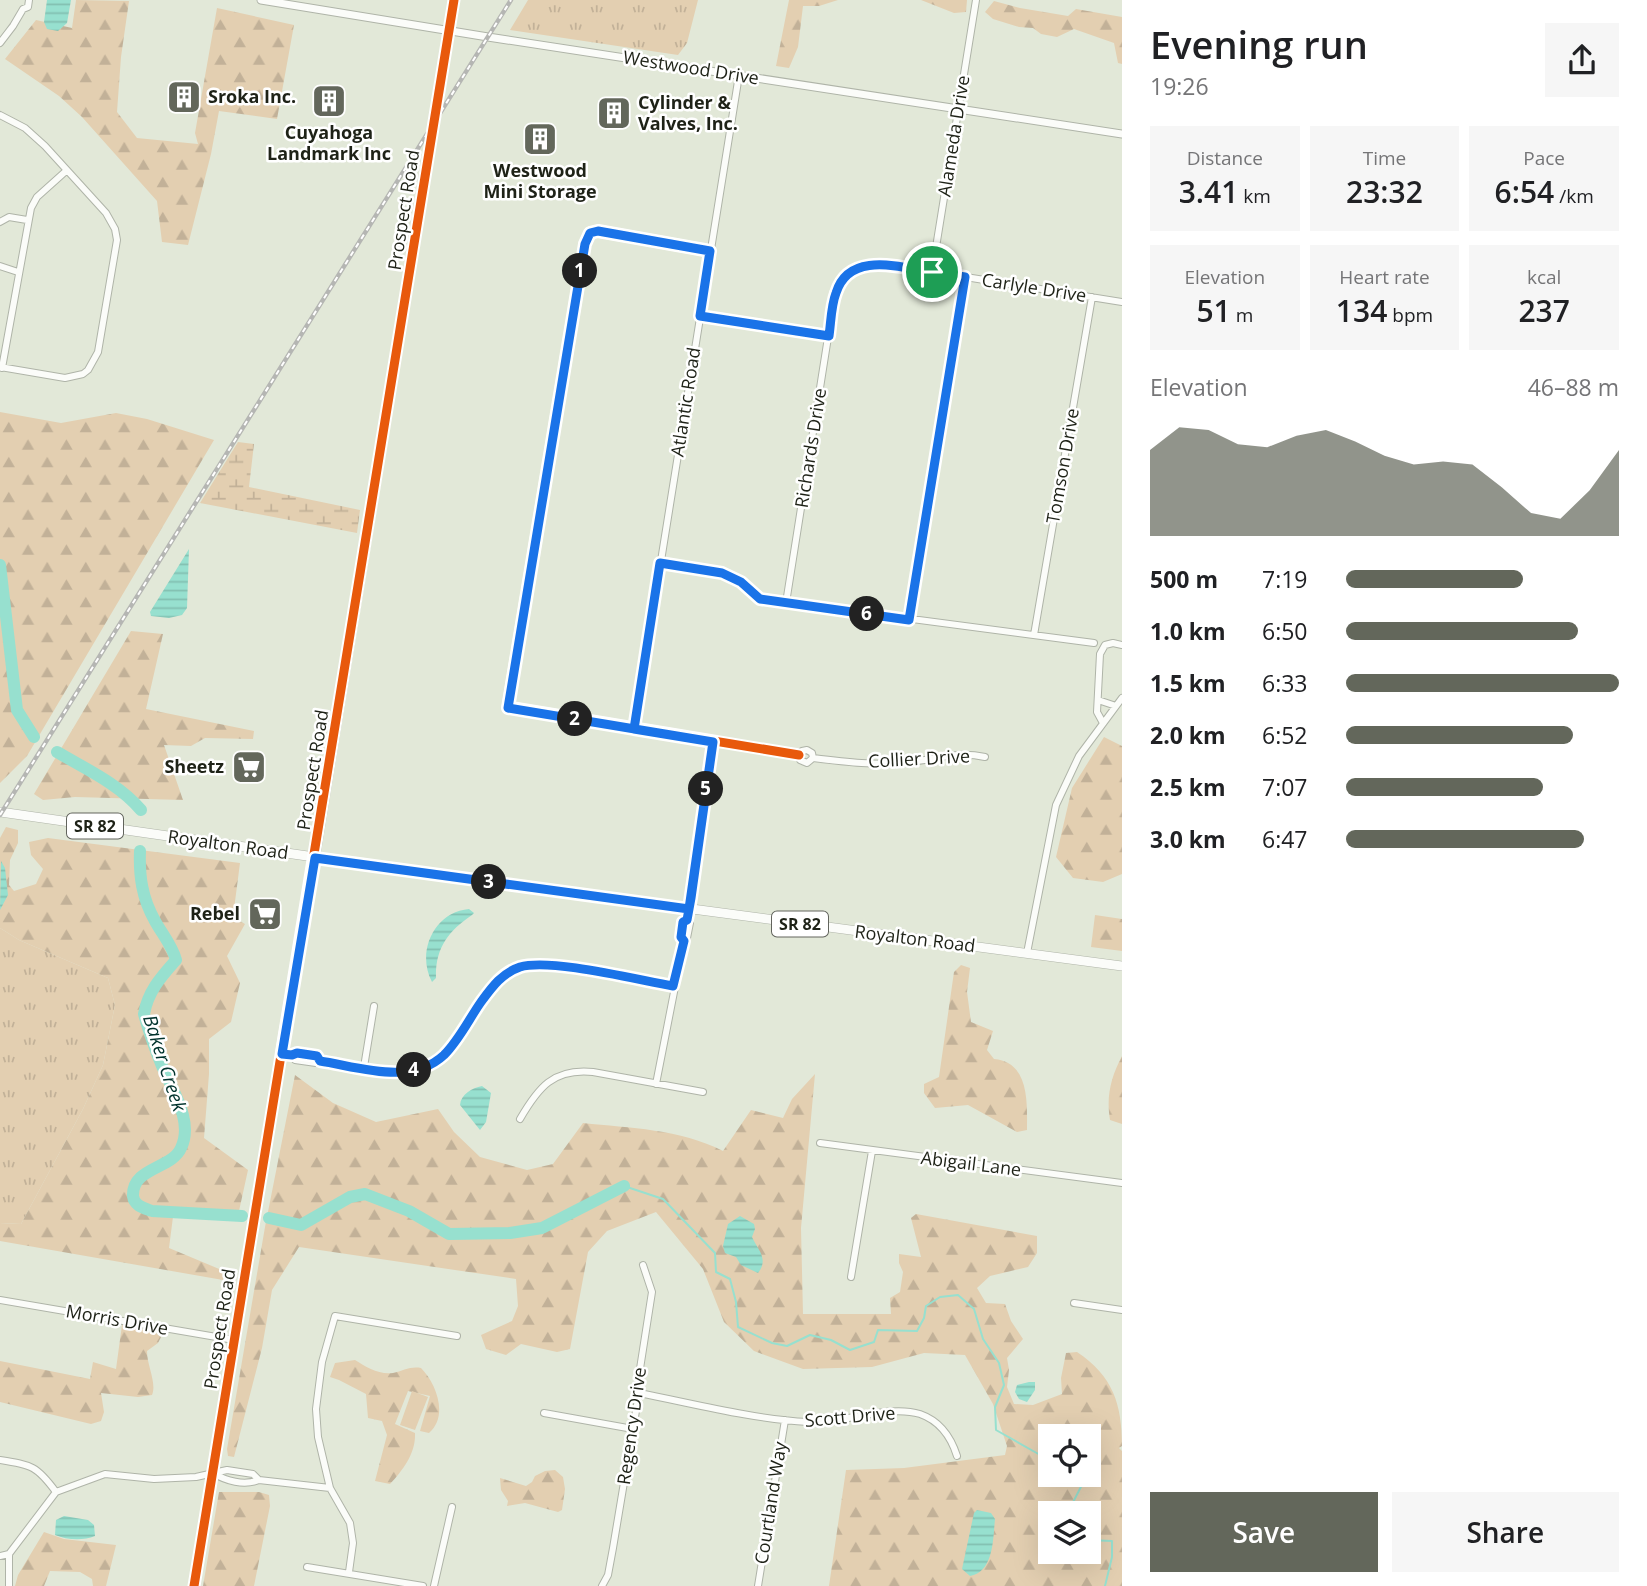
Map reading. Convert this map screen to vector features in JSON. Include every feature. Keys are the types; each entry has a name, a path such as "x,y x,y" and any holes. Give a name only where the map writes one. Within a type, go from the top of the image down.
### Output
{"main road":[{"name":"Prospect Road","path":"315,858 454,0"},
{"name":"Royalton Road","path":"0,812 315,858 1122,966"}],"street":[{"path":"20,0 19,5 23,9"},
{"path":"0,43 23,9 28,7 29,0"},
{"name":"Westwood Drive","path":"261,0 1122,134"},
{"name":"Alameda Drive","path":"932,272 976,0"},
{"name":"Atlantic Road","path":"634,729 739,75"},
{"path":"0,116 25,128 45,146 106,213 117,234 114,266 98,352 92,365 83,374 65,378 1,368 27,220 37,197 65,171"},
{"path":"0,222 9,217 27,220"},
{"name":"Collier Drive","path":"710,251 598,231 590,233 585,244 508,708 799,755 807,750 813,758 873,764 911,762 965,753 985,757"},
{"name":"Carlyle Drive","path":"835,293 843,277 859,265 884,264 1122,302"},
{"path":"0,266 18,272"},
{"path":"909,620 965,277"},
{"name":"Richards Drive","path":"786,603 835,293"},
{"name":"Tomson Drive","path":"1034,635 1092,297"},
{"path":"700,316 829,336"},
{"path":"660,563 722,573 741,582 760,599 1094,643"},
{"path":"1103,723 1097,712 1100,654 1105,645 1122,645"},
{"path":"1027,953 1056,805 1079,757 1122,698"},
{"path":"1098,700 1116,706"},
{"path":"656,1084 673,986 684,941 681,937 683,922 687,920 689,909 713,742"},
{"name":"Prospect Road","path":"194,1586 315,858"},
{"path":"282,1054 317,1056 320,1061 398,1073 419,1069 432,1063 449,1049 495,983 504,975 522,967 548,965 673,986"},
{"path":"363,1068 374,1006"},
{"path":"520,1119 541,1087 568,1073 593,1073 704,1092"},
{"name":"Abigail Lane","path":"821,1143 1122,1183"},
{"path":"851,1278 872,1151"},
{"name":"Regency Drive","path":"602,1586 608,1576 613,1548 639,1393 639,1376 652,1292 643,1265"},
{"name":"Morris Drive","path":"0,1300 234,1340"},
{"path":"1074,1303 1122,1310"},
{"path":"349,1572 353,1543 350,1523 330,1488 318,1437 316,1409 322,1362 335,1316 457,1336"},
{"name":"Scott Drive","path":"639,1393 812,1423 897,1411 918,1414 932,1420 945,1431 953,1442 957,1456"},
{"path":"544,1413 633,1429"},
{"name":"Courtland Way","path":"758,1586 785,1420"},
{"path":"0,1460 26,1464 42,1472 56,1492"},
{"path":"9,1586 9,1554 56,1492 105,1474 154,1479 213,1474 223,1479 251,1484 259,1480 330,1488"},
{"path":"434,1586 452,1507"},
{"path":"0,1556 9,1554"},
{"path":"307,1567 423,1586"}],"green space":[{"path":"76,0 129,1 117,112 137,138 198,144 195,133 217,8 294,25 277,119 219,111 188,245 162,242 157,201 82,117 59,96 5,59 36,20 72,28"},
{"path":"528,0 698,0 687,43 678,55 510,30"},
{"path":"789,0 838,0 819,6 803,6 798,47 789,68 776,66"},
{"path":"921,0 967,0 966,12 954,13"},
{"path":"994,1 1068,16 1076,9 1122,17 1122,64 1118,63 1114,43 1074,29 1057,37 1041,34 1033,28 993,19 985,12"},
{"path":"0,412 61,423 116,413 147,419 214,440 27,756 0,783"},
{"path":"238,442 254,444 249,487 360,510 357,533 200,503"},
{"path":"131,631 163,634 146,709 254,731 253,739 205,738 191,746 164,745 183,800 75,797 43,800 34,794"},
{"path":"1104,737 1122,746 1122,874 1103,882 1073,878 1056,857 1072,788"},
{"path":"6,827 18,830 18,843 10,860 9,885 14,891 36,884 43,869 31,855 29,842 48,838 240,863 233,917 245,924 227,956 240,983 231,1022 209,1039 204,1138 248,1170 239,1211 174,1209 169,1248 224,1271 223,1280 0,1241 0,1223 21,1224 83,1109 103,1065 115,1005 108,978 19,940 0,928 0,838"},
{"path":"1095,915 1122,919 1122,951 1091,947"},
{"path":"0,928 19,940 108,978 115,1005 103,1065 83,1109 21,1224 0,1223"},
{"path":"961,965 970,968 967,992 971,1022 993,1031 987,1050 994,1059 1006,1062 1014,1068 1024,1086 1027,1130 1017,1132 968,1105 935,1108 924,1093 924,1084 939,1077 954,972"},
{"path":"1122,1056 1122,1124 1110,1120 1109,1095 1112,1079"},
{"path":"815,1074 801,1228 803,1314 891,1314 890,1298 900,1292 903,1272 899,1254 921,1257 911,1218 916,1214 1037,1236 1037,1253 1028,1267 990,1276 977,1288 986,1303 1005,1304 1011,1321 1023,1339 1007,1358 1007,1387 1014,1404 1033,1405 1062,1394 1061,1378 1066,1353 1077,1352 1089,1361 1113,1392 1122,1431 1122,1446 1119,1448 1122,1451 1122,1586 829,1586 846,1470 904,1468 1005,1455 1007,1446 993,1404 965,1355 924,1353 872,1367 803,1369 754,1351 724,1322 703,1269 656,1212 607,1231 588,1252 570,1349 557,1352 521,1344 506,1355 486,1349 481,1335 512,1321 518,1306 516,1279 299,1247 272,1290 262,1348 234,1457 228,1456 227,1449 265,1227 295,1075 333,1103 376,1122 438,1109 454,1132 480,1157 527,1170 553,1164 583,1123 672,1134 723,1151 751,1110 783,1118 792,1099"},
{"path":"122,1325 156,1333 161,1337 158,1343 147,1351 153,1385 152,1395 138,1397 101,1393 104,1412 101,1421 91,1424 0,1402 0,1361 90,1379 93,1362 116,1369"},
{"path":"355,1360 383,1373 421,1368 431,1382 438,1400 435,1426 429,1433 420,1431 430,1396 408,1391 395,1424 415,1433 415,1440 408,1461 390,1484 375,1481 387,1435 382,1421 368,1418 366,1394 330,1377 335,1363"},
{"path":"412,1391 428,1397 415,1430 400,1425"},
{"path":"555,1470 563,1477 565,1489 562,1510 558,1512 525,1503 507,1506 508,1501 501,1490 500,1478 526,1486 535,1476"},
{"path":"219,1492 259,1492 269,1495 270,1506 254,1586 203,1586"},
{"path":"44,1532 64,1539 116,1545 106,1586 93,1586 92,1579 80,1572 50,1571 44,1586 15,1586 18,1575"}],"water":[{"path":"47,0 71,0 67,23 58,31 47,29 44,22"},
{"path":"189,549 187,608 182,615 169,618 151,616 150,612"},
{"path":"1,861 5,868 8,895 0,910"},
{"path":"469,909 474,913 450,934 445,942 438,958 436,978 432,982 426,958 431,935 446,917"},
{"path":"482,1086 491,1093 486,1122 480,1130 460,1105 468,1092"},
{"path":"740,1216 754,1224 752,1237 763,1259 758,1273 741,1265 736,1257 725,1253 723,1246 728,1224"},
{"path":"1035,1382 1035,1390 1027,1402 1019,1399 1015,1392 1017,1385"},
{"path":"977,1510 991,1513 995,1519 994,1535 991,1553 984,1568 970,1576 962,1569 974,1513"},
{"path":"64,1516 88,1520 94,1525 95,1536 75,1539 55,1535 56,1520"}],"waterway":[{"name":"Baker Creek","path":"0,565 17,710 34,737"},
{"name":"Baker Creek","path":"57,752 112,785 141,810"},
{"name":"Baker Creek","path":"140,851 144,895 176,960 152,991 144,1014 159,1060 180,1106 185,1127 181,1148 176,1155 139,1179 134,1186 133,1196 140,1206 152,1211 242,1216"},
{"path":"624,1186 663,1199 715,1253 716,1272 730,1279 736,1302 738,1327 772,1343 787,1346 810,1335 831,1340 850,1350 874,1342 878,1330 917,1331 924,1318 926,1306 940,1297 958,1295 974,1309 983,1339 999,1363 1004,1385 995,1407 996,1430 1038,1454"},
{"name":"Baker Creek","path":"269,1218 301,1225 350,1197 365,1194 409,1211 449,1234 510,1233 542,1228 624,1186"},
{"path":"1074,1501 1081,1487"},
{"path":"1101,1541 1112,1541 1112,1557 1105,1586"}],"railway":[{"path":"0,815 511,0"}],"cycle path":[{"path":"194,1586 454,0"},
{"path":"710,251 598,231 590,233 585,244 508,707 799,755"}],"place":[{"name":"Sroka Inc.","path":"184,97"},
{"name":"Cuyahoga Landmark Inc","path":"329,101"},
{"name":"Cylinder & Valves, Inc.","path":"614,113"},
{"name":"Westwood Mini Storage","path":"540,139"},
{"name":"Sheetz","path":"249,767"},
{"name":"Rebel","path":"265,914"}],"route":[{"path":"932,272 884,264 859,265 843,277 835,293 829,336 700,316 710,251 598,231 590,233 585,244 508,708 571,718 634,729 713,742 691,898 689,909 315,858 282,1054 317,1056 320,1061 392,1072 419,1069 432,1063 449,1049 495,983 512,970 530,965 558,966 673,986 684,941 681,937 683,922 687,920 689,909 713,742 634,729 660,563 722,573 741,582 760,599 909,620 965,277 932,272"}]}
